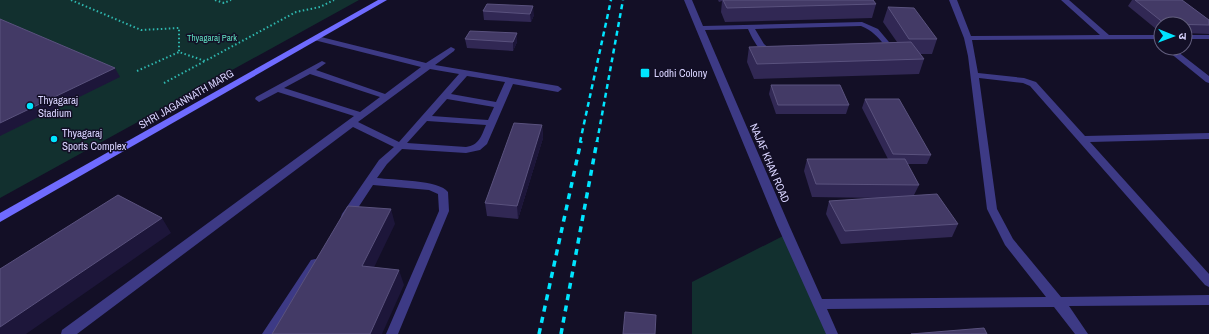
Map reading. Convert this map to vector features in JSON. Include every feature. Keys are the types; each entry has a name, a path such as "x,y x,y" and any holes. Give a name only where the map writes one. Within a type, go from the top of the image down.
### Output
{"street":[{"name":"SHRI JAGANNATH MARG","path":"0,218 383,0"},
{"name":"NAJAF KHAN ROAD","path":"688,0 783,225 832,334"},
{"path":"953,0 968,38 994,216 1009,244 1057,301 1082,334"},
{"path":"1065,0 1107,37"},
{"path":"700,28 862,24 872,27 878,32 890,48 885,52 879,53"},
{"path":"750,26 758,42 765,51 774,55 781,55"},
{"path":"968,38 1153,37"},
{"path":"1193,37 1209,37"},
{"path":"317,38 428,66 558,89"},
{"path":"67,334 451,49"},
{"path":"1178,56 1209,80"},
{"path":"259,99 322,63"},
{"path":"309,71 387,96"},
{"path":"340,226 383,162 400,146 465,73"},
{"path":"974,75 1030,82 1209,282"},
{"path":"352,123 400,146 466,150 477,148 482,144 510,81"},
{"path":"278,89 362,116"},
{"path":"444,96 499,105"},
{"path":"424,118 491,123"},
{"path":"1081,139 1209,136"},
{"path":"370,181 431,187 443,192 444,211 392,334"},
{"path":"268,334 322,252"},
{"path":"819,304 1209,300"}],"path":[{"path":"71,0 141,30 179,28 179,52"},
{"path":"216,0 224,3 231,0"},
{"path":"164,83 296,12 320,8 334,0"},
{"path":"137,71 179,52 205,61"}],"green space":[{"name":"Thyagaraj Sports Complex","path":"0,0 359,0 0,198"},
{"path":"787,234 831,334 692,334 692,282"}],"building":[{"path":"723,0 873,0 876,4 727,8"},
{"path":"1135,0 1182,0 1209,20 1209,25 1193,25 1193,16 1155,16"},
{"path":"487,4 533,6 530,14 483,11"},
{"path":"888,7 914,8 937,39 909,39"},
{"name":"Thyagaraj Stadium","path":"0,19 115,68 0,123"},
{"path":"470,31 517,33 513,42 465,39"},
{"path":"911,42 924,59 757,64 749,47"},
{"path":"771,85 840,85 849,105 778,105"},
{"path":"865,99 899,99 931,155 893,154"},
{"path":"514,123 542,125 517,206 485,203"},
{"path":"807,159 905,159 919,185 816,184"},
{"path":"937,194 958,224 845,231 829,201"},
{"path":"118,195 162,218 0,327 0,269"},
{"path":"348,206 391,209 362,266 399,270 370,334 272,334"},
{"path":"625,312 656,315 655,334 623,334"},
{"path":"984,328 987,334 911,334"}],"railway":[{"path":"580,142 611,0"},
{"path":"597,142 623,0"},
{"path":"539,334 581,141"},
{"path":"561,334 597,141"}],"place":[{"name":"Lodhi Colony","path":"645,73"},
{"name":"Thyagaraj Stadium","path":"30,106"},
{"name":"Thyagaraj Sports Complex","path":"54,139"}],"park label":[{"name":"Thyagaraj Park","path":"212,38"}]}
